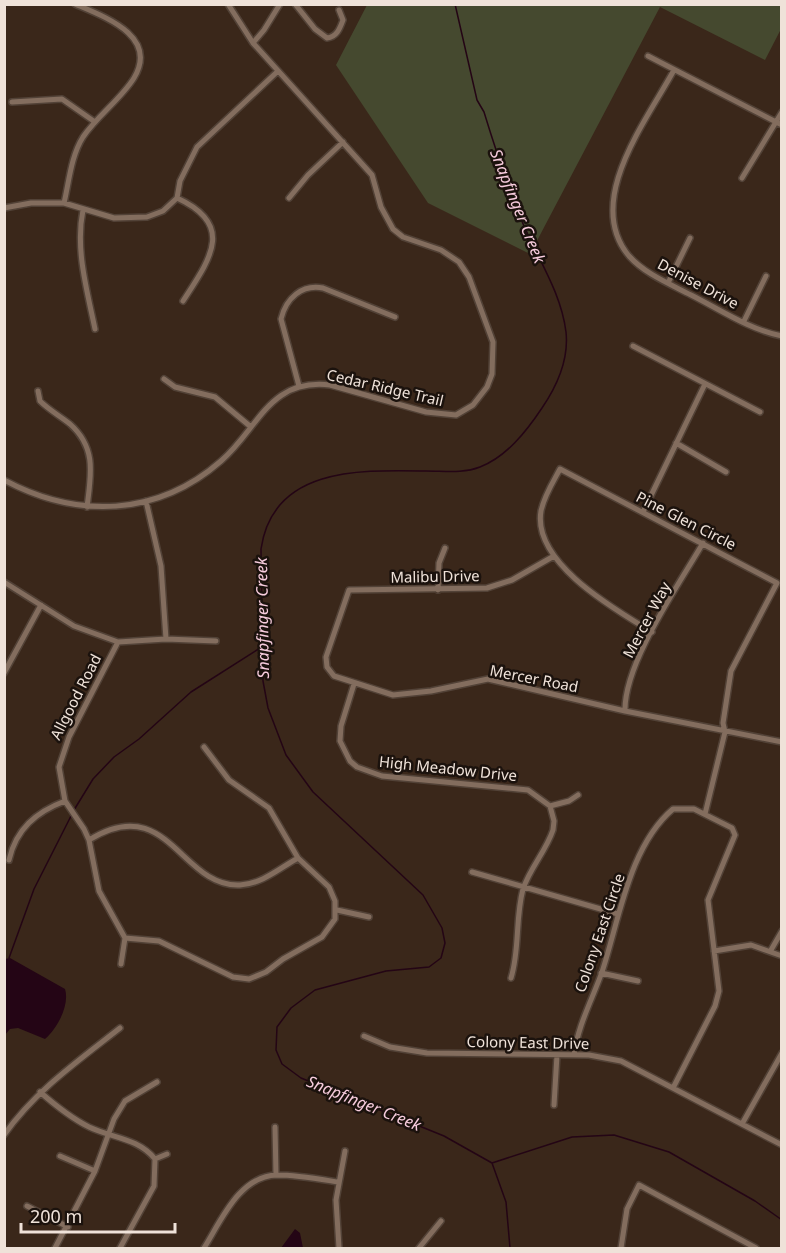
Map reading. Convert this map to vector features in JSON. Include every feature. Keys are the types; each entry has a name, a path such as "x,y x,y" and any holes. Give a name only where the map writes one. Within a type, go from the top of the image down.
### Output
{"street":[{"path":"64,203 79,145 95,122 134,78 139,54 137,44 128,31 75,4"},
{"name":"Cedar Ridge Trail","path":"4,480 41,497 87,507 116,507 146,501 175,492 210,470 222,460 273,400 299,386 315,383 330,385 426,412 456,415 465,412 481,397 492,374 493,342 469,277 459,262 441,250 402,237 393,229 381,207 372,175 253,43 228,4"},
{"path":"253,43 280,4"},
{"path":"296,4 315,28 327,38 336,34 344,20 339,9"},
{"path":"648,56 779,124"},
{"name":"Denise Drive","path":"674,70 624,161 615,183 611,208 618,235 626,251 646,270 744,321 782,336"},
{"path":"4,208 31,203 64,203 114,218 147,216 163,211 177,198 180,181 197,147 278,71"},
{"path":"12,102 62,99 95,122"},
{"path":"742,178 779,124 782,112"},
{"path":"289,198 308,175 343,142"},
{"path":"177,198 207,217 213,228 210,253 183,300"},
{"path":"83,210 80,227 83,269 95,329"},
{"path":"668,283 690,238"},
{"path":"744,321 766,276"},
{"path":"299,386 281,319 293,296 313,287 323,288 395,317"},
{"path":"633,346 760,412"},
{"path":"164,380 175,387 215,397 251,427"},
{"path":"643,512 705,384"},
{"path":"38,391 40,401 72,426 88,445 91,466 87,507"},
{"path":"676,443 726,472"},
{"name":"Pine Glen Circle","path":"652,632 605,604 576,580 554,555 545,536 540,513 560,469 777,583 731,671 723,723 725,732 705,814"},
{"path":"146,501 161,566 166,639"},
{"name":"Mercer Way","path":"625,711 625,695 652,632 703,543"},
{"path":"438,590 439,563 445,548"},
{"name":"Malibu Drive","path":"336,629 349,590 473,590 499,585 554,555"},
{"path":"4,582 74,626 118,642 166,639 216,641"},
{"path":"4,673 41,605"},
{"name":"Mercer Road","path":"336,629 326,657 327,667 334,676 393,695 431,691 488,679 625,711 782,742"},
{"name":"Allgood Road","path":"118,642 62,754 59,768 65,801 89,840 99,891 125,938"},
{"name":"High Meadow Drive","path":"354,684 341,726 340,741 350,761 357,767 382,776 528,790 550,806"},
{"path":"121,964 125,938 159,941 233,977 249,979 266,972 283,958 322,937 333,925 337,910 329,887 298,858 270,808 229,780 204,747"},
{"path":"511,978 514,967 518,911 524,887 553,831 553,813 550,806 568,801 578,795"},
{"path":"9,860 13,843 28,822 52,806 65,801"},
{"name":"Colony East Circle","path":"574,1055 577,1034 602,972 625,891 646,844 665,815 673,809 681,807 705,814 732,828 735,835 708,900 718,991 716,1006 673,1088"},
{"path":"89,840 113,829 145,830 165,838 208,877 230,885 261,880 298,858"},
{"path":"472,872 618,914"},
{"path":"337,910 369,917"},
{"path":"771,950 782,931"},
{"path":"714,951 751,945 771,950 782,957"},
{"path":"602,972 638,981"},
{"path":"4,1135 24,1108 40,1092 120,1028"},
{"name":"Colony East Drive","path":"364,1036 404,1051 574,1055 621,1061 782,1145"},
{"path":"742,1124 782,1053"},
{"path":"554,1105 557,1055"},
{"path":"55,1248 68,1227 95,1170 108,1134 125,1101 157,1082"},
{"path":"40,1092 74,1119 138,1144 155,1159"},
{"path":"275,1127 276,1175"},
{"path":"339,1248 336,1200 345,1151"},
{"path":"155,1159 167,1154"},
{"path":"60,1156 95,1170"},
{"path":"120,1248 154,1186 155,1159"},
{"path":"204,1248 242,1190 276,1175 338,1182"},
{"path":"621,1248 627,1209 639,1185 756,1248"},
{"path":"27,1206 68,1227"},
{"path":"419,1248 441,1221"}],"green space":[{"path":"367,5 781,5 781,29 765,60 660,7 530,254 428,203 336,65"}],"shaded area":[{"path":"10,958 65,989 64,1009 54,1029 45,1039 18,1028 10,1029 5,1035 5,959"},
{"path":"295,1229 300,1233 303,1248 281,1248"}],"waterway":[{"name":"Snapfinger Creek","path":"455,4 477,100 484,112 521,219 559,302 566,332 566,353 557,382 536,417 515,443 489,463 460,471 375,471 324,478 302,488 283,502 269,522 261,549 263,681 268,708 286,755 313,792 423,895 442,928 445,943 441,958 429,967 386,971 315,990 291,1008 277,1027 276,1050 282,1064 301,1078 444,1136 492,1163 506,1202 510,1248"},
{"path":"74,810 93,779 114,757 139,739 191,692 260,648"},
{"path":"9,958 34,889 72,814"},
{"path":"492,1163 572,1137 614,1135 669,1152 755,1201 782,1220"}]}
